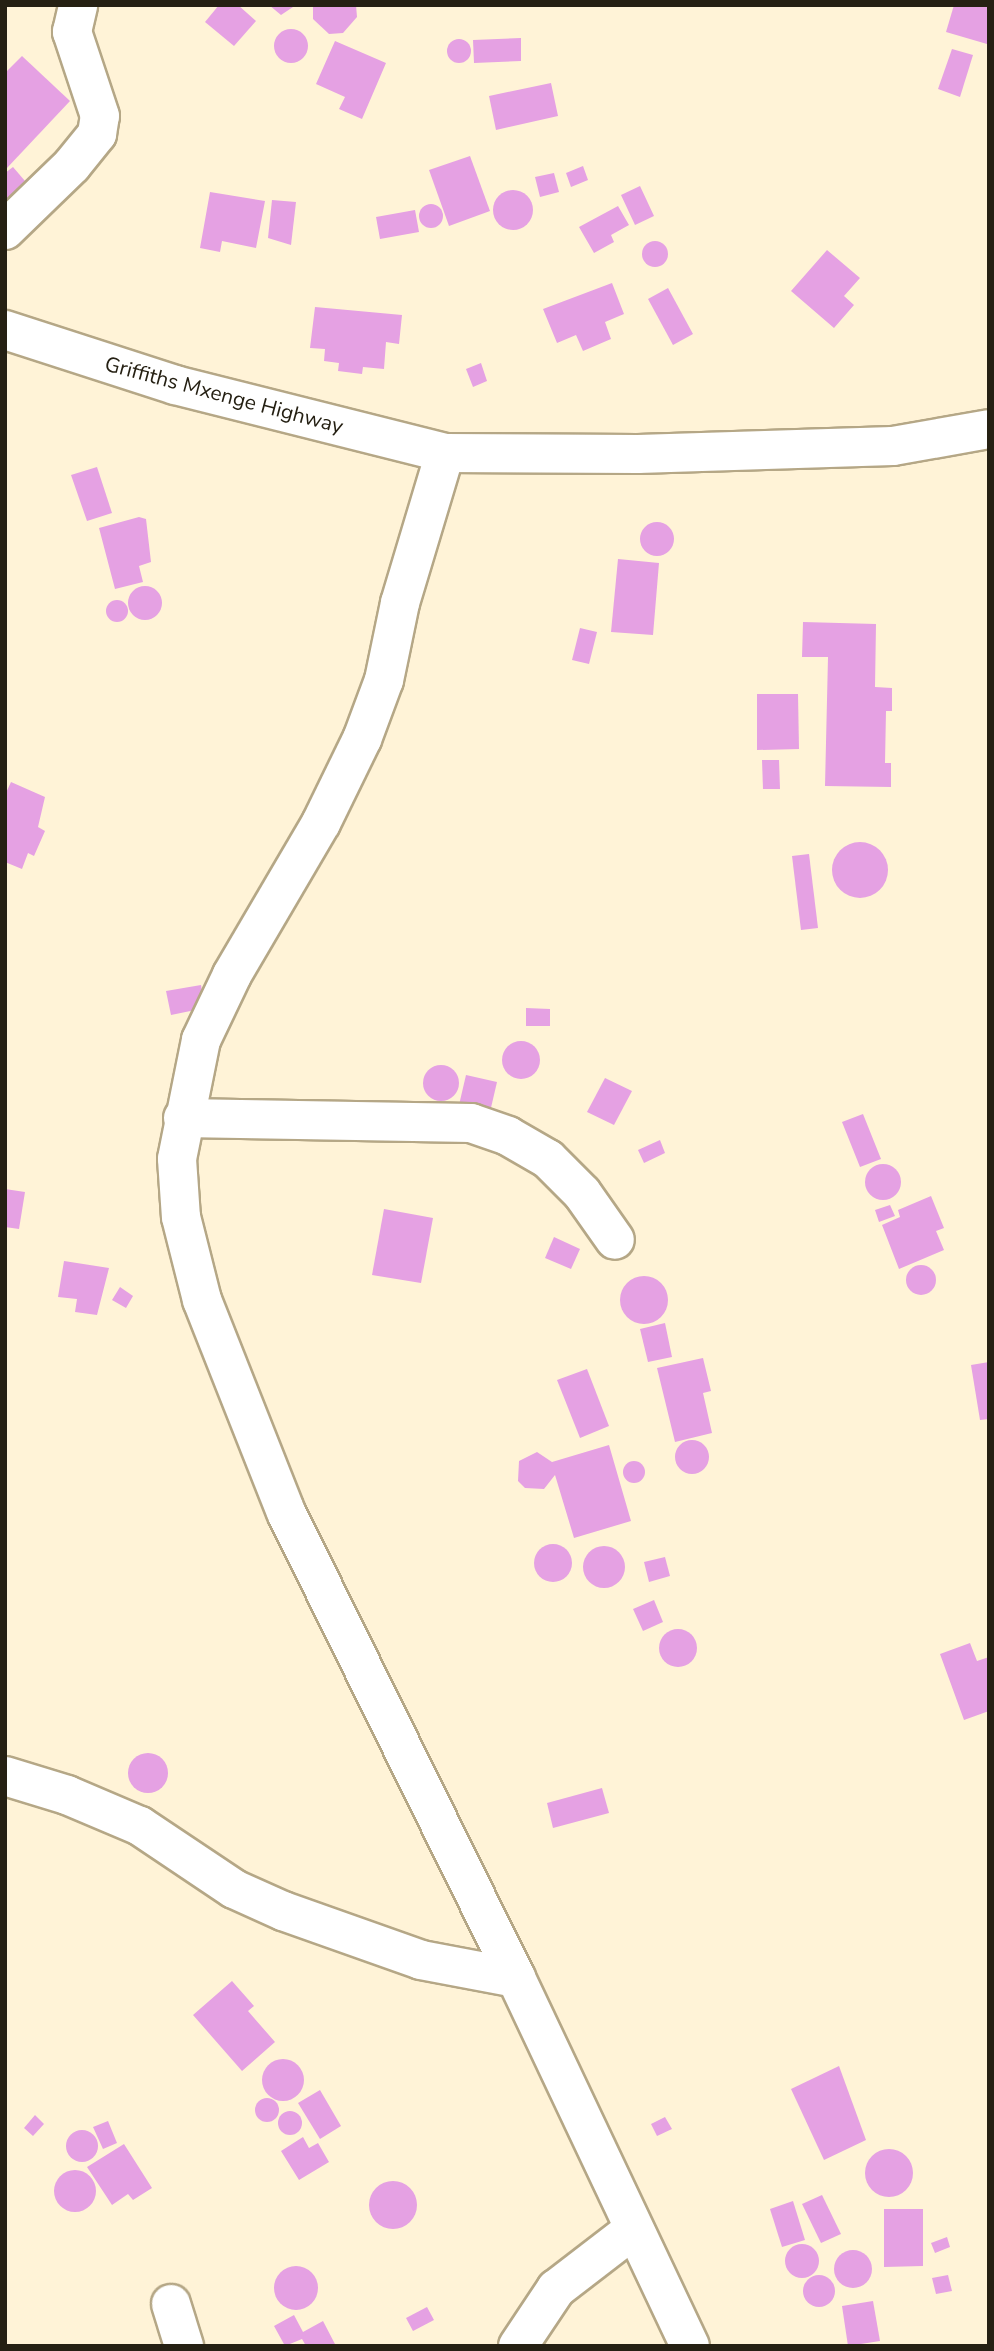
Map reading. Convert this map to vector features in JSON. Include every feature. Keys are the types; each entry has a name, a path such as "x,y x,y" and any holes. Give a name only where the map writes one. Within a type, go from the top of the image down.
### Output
{"street":[{"path":"5,230 88,150 97,134 100,116 72,32 78,5"},
{"name":"Griffiths Mxenge Highway","path":"5,330 175,385 445,453 638,454 893,446 989,429"},
{"path":"445,453 400,603 384,680 362,739 321,823 232,975 206,1029 183,1118 177,1159 181,1217 202,1300 248,1426 406,1762 516,1978 690,2346"},
{"path":"183,1118 471,1123 508,1136 548,1159 582,1193 615,1240"},
{"path":"5,1776 67,1795 140,1825 234,1889 283,1911 421,1960 516,1978"},
{"path":"518,2346 556,2289 634,2229"},
{"path":"171,2304 184,2346"}],"building":[{"path":"219,5 238,5 256,21 234,46 205,22"},
{"path":"269,5 296,5 281,15"},
{"path":"313,5 356,5 357,17 343,33 329,34 313,19"},
{"path":"954,5 989,5 987,44 946,32"},
{"path":"291,29 303,34 308,46 303,58 291,63 279,58 274,46 279,34"},
{"path":"521,38 521,61 474,63 473,40"},
{"path":"459,39 468,42 471,51 468,60 459,63 450,60 447,51 450,42"},
{"path":"335,41 386,63 362,119 339,109 345,97 316,84"},
{"path":"952,49 973,55 960,97 938,89"},
{"path":"22,56 70,101 7,168 5,73"},
{"path":"551,83 558,116 496,130 489,96"},
{"path":"470,156 490,211 449,226 429,170"},
{"path":"583,166 588,180 571,187 566,173"},
{"path":"13,167 31,188 5,208 5,173"},
{"path":"554,173 559,192 540,197 535,177"},
{"path":"640,186 654,216 635,225 621,195"},
{"path":"513,190 527,196 533,210 527,224 513,230 499,224 493,210 499,196"},
{"path":"210,192 265,201 256,248 222,241 220,252 200,248"},
{"path":"272,200 296,202 291,245 268,238"},
{"path":"431,204 440,207 443,216 440,225 431,228 422,225 419,216 422,207"},
{"path":"618,206 629,225 611,235 614,242 594,253 579,227"},
{"path":"415,210 419,232 380,239 376,217"},
{"path":"655,241 664,245 668,254 664,263 655,267 646,263 642,254 646,245"},
{"path":"827,250 860,278 844,296 854,305 834,328 791,291"},
{"path":"612,283 624,314 605,322 611,339 583,351 576,335 557,343 543,309"},
{"path":"668,288 693,334 673,345 648,299"},
{"path":"315,307 402,315 399,344 386,342 384,369 363,367 362,374 338,371 339,363 324,361 325,349 310,348"},
{"path":"481,363 487,381 473,387 466,369"},
{"path":"97,467 112,513 87,521 71,475"},
{"path":"139,517 146,519 151,562 139,566 143,582 115,589 99,528"},
{"path":"657,522 669,527 674,539 669,551 657,556 645,551 640,539 645,527"},
{"path":"618,559 659,563 653,635 611,632"},
{"path":"145,586 157,591 162,603 157,615 145,620 133,615 128,603 133,591"},
{"path":"117,600 125,603 128,611 125,619 117,622 109,619 106,611 109,603"},
{"path":"803,622 876,624 875,687 892,688 892,711 886,711 885,763 891,763 891,787 825,786 828,657 802,657"},
{"path":"580,628 597,632 589,664 572,660"},
{"path":"757,694 798,694 799,749 757,750"},
{"path":"762,760 779,760 780,789 763,789"},
{"path":"11,782 45,797 38,827 45,831 34,856 28,853 22,869 5,862 5,795"},
{"path":"860,842 871,844 880,850 886,859 886,881 880,890 871,896 860,898 849,896 840,890 834,881 832,870 834,859 840,850 849,844"},
{"path":"809,854 818,928 801,930 792,856"},
{"path":"201,985 205,1008 171,1015 166,991"},
{"path":"526,1008 550,1009 550,1026 526,1026"},
{"path":"521,1041 535,1046 540,1060 535,1074 521,1079 507,1074 502,1060 507,1046"},
{"path":"441,1065 454,1070 459,1083 454,1096 441,1101 428,1096 423,1083 428,1070"},
{"path":"466,1075 497,1082 490,1112 459,1105"},
{"path":"605,1078 632,1091 614,1125 587,1112"},
{"path":"863,1114 881,1159 860,1167 842,1122"},
{"path":"660,1140 665,1153 644,1163 638,1150"},
{"path":"883,1164 896,1169 901,1182 896,1195 883,1200 870,1195 865,1182 870,1169"},
{"path":"5,1189 25,1192 19,1229 5,1227"},
{"path":"931,1196 944,1228 936,1231 944,1250 899,1269 882,1225 900,1217 898,1210"},
{"path":"890,1205 895,1216 879,1222 875,1210"},
{"path":"384,1209 433,1218 421,1283 372,1275"},
{"path":"554,1237 580,1249 571,1269 545,1258"},
{"path":"64,1261 109,1268 97,1315 75,1312 77,1299 58,1297"},
{"path":"921,1265 927,1266 935,1274 935,1286 927,1294 921,1295 915,1294 907,1286 906,1280 907,1274 915,1266"},
{"path":"644,1276 661,1283 668,1300 661,1317 644,1324 627,1317 620,1300 627,1283"},
{"path":"120,1287 133,1296 126,1308 112,1300"},
{"path":"665,1323 672,1357 648,1362 640,1329"},
{"path":"703,1358 711,1391 703,1393 712,1433 675,1442 657,1368"},
{"path":"989,1362 989,1419 980,1420 971,1365"},
{"path":"587,1369 609,1426 580,1438 557,1380"},
{"path":"692,1440 704,1445 709,1457 704,1469 692,1474 680,1469 675,1457 680,1445"},
{"path":"609,1445 631,1521 574,1538 555,1475 544,1489 525,1488 518,1481 519,1461 537,1452 552,1462"},
{"path":"634,1461 642,1464 645,1472 642,1480 634,1483 626,1480 623,1472 626,1464"},
{"path":"553,1544 567,1549 572,1563 567,1577 553,1582 539,1577 534,1563 539,1549"},
{"path":"604,1546 619,1552 625,1567 619,1582 604,1588 589,1582 583,1567 589,1552"},
{"path":"665,1557 670,1576 649,1582 644,1562"},
{"path":"654,1600 663,1622 643,1631 633,1609"},
{"path":"678,1629 691,1635 697,1648 691,1661 678,1667 665,1661 659,1648 665,1635"},
{"path":"970,1643 977,1661 989,1657 989,1711 964,1720 940,1654"},
{"path":"148,1753 162,1759 168,1773 162,1787 148,1793 134,1787 128,1773 134,1759"},
{"path":"602,1788 609,1813 553,1828 547,1803"},
{"path":"232,1981 254,2006 248,2011 275,2042 242,2071 193,2015"},
{"path":"283,2059 298,2065 304,2080 298,2095 283,2101 268,2095 262,2080 268,2065"},
{"path":"839,2066 866,2140 824,2160 791,2089"},
{"path":"320,2090 341,2126 320,2139 298,2103"},
{"path":"267,2098 278,2105 279,2110 272,2121 267,2122 256,2115 255,2110 262,2099"},
{"path":"290,2111 299,2114 302,2123 299,2132 290,2135 281,2132 278,2123 281,2114"},
{"path":"35,2115 44,2124 33,2136 24,2128"},
{"path":"665,2117 672,2129 657,2136 651,2124"},
{"path":"108,2121 117,2143 103,2149 93,2127"},
{"path":"82,2130 94,2134 98,2146 94,2158 82,2162 70,2158 66,2146 70,2134"},
{"path":"303,2137 309,2148 318,2143 329,2162 299,2180 281,2151"},
{"path":"124,2144 152,2188 133,2200 128,2194 112,2205 87,2167"},
{"path":"889,2149 898,2150 906,2156 912,2164 912,2182 906,2190 898,2196 889,2197 880,2196 872,2190 866,2182 865,2173 866,2164 872,2156 880,2150"},
{"path":"75,2170 90,2176 96,2191 90,2206 75,2212 60,2206 54,2191 60,2176"},
{"path":"393,2181 410,2188 417,2205 410,2222 393,2229 376,2222 369,2205 376,2188"},
{"path":"822,2195 841,2234 821,2243 802,2204"},
{"path":"793,2201 805,2240 782,2247 770,2209"},
{"path":"884,2209 923,2209 923,2266 884,2267"},
{"path":"947,2237 950,2247 935,2253 931,2243"},
{"path":"802,2244 814,2249 819,2261 814,2273 802,2278 790,2273 785,2261 790,2249"},
{"path":"853,2250 867,2255 872,2269 867,2283 853,2288 839,2283 834,2269 839,2255"},
{"path":"296,2266 312,2272 318,2288 312,2304 296,2310 280,2304 274,2288 280,2272"},
{"path":"819,2275 830,2280 835,2291 830,2302 819,2307 808,2302 803,2291 808,2280"},
{"path":"948,2275 952,2291 936,2294 932,2278"},
{"path":"873,2301 880,2341 848,2346 842,2306"},
{"path":"427,2307 434,2320 413,2331 406,2318"},
{"path":"294,2315 303,2332 323,2321 336,2346 306,2346 302,2339 285,2346 274,2326"}]}
